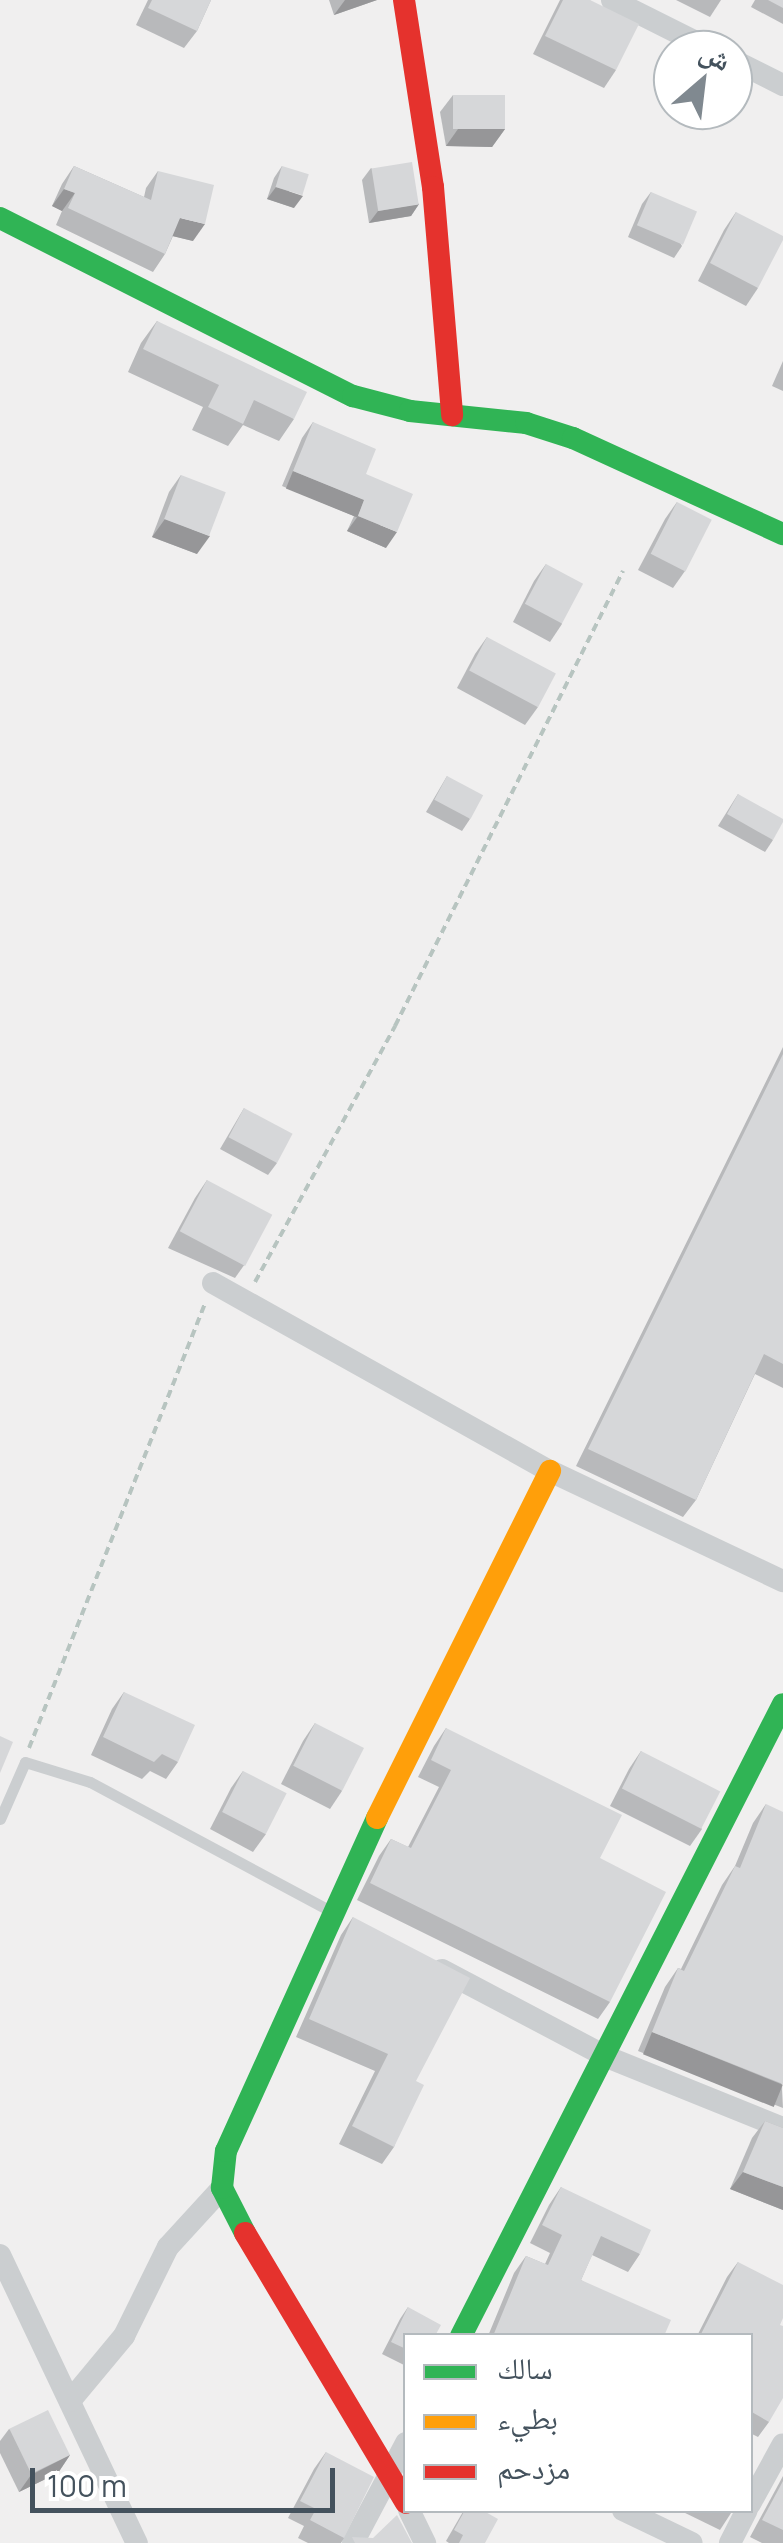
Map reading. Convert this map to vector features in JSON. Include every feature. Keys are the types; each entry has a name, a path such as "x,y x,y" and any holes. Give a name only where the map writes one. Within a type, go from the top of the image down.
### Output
{"street":[{"path":"404,0 439,245 452,415"},
{"path":"612,0 672,30"},
{"path":"753,70 783,85"},
{"path":"0,218 316,381 385,406 526,423 572,438 783,534"},
{"path":"213,1283 550,1471 783,1581"},
{"path":"403,2497 222,2188 226,2151 550,1471"},
{"path":"463,2333 607,2057 783,1704"},
{"path":"417,1956 607,2057 783,2128"},
{"path":"70,2400 124,2336 168,2247 204,2201 222,2188"},
{"path":"0,2254 137,2543"},
{"path":"753,2500 783,2444"},
{"path":"353,2543 403,2449"},
{"path":"410,2513 424,2543"},
{"path":"630,2513 692,2543"},
{"path":"730,2543 746,2513"}],"lane":[{"path":"0,1818 25,1762 90,1782 340,1916"}],"path":[{"path":"262,1310 253,1291 257,1269 342,1127 623,570"},
{"path":"25,1762 213,1283"}],"building":[{"path":"152,0 211,0 197,31 148,8"},
{"path":"563,0 590,0 639,24 616,70 545,36"},
{"path":"453,95 505,95 505,129 453,129"},
{"path":"412,162 419,204 378,211 372,168"},
{"path":"74,166 151,200 158,171 214,185 205,224 180,218 165,254 68,208 75,193 64,189"},
{"path":"282,166 309,174 302,195 276,187"},
{"path":"651,192 697,212 683,245 637,225"},
{"path":"736,212 783,236 758,288 710,263"},
{"path":"157,321 307,392 294,419 254,400 243,424 208,407 219,385 143,349"},
{"path":"313,422 376,449 366,474 413,494 397,532 358,516 364,500 293,471"},
{"path":"181,475 226,492 209,536 164,519"},
{"path":"677,502 712,520 685,571 651,554"},
{"path":"546,564 583,584 562,623 525,604"},
{"path":"487,637 556,674 538,707 469,671"},
{"path":"447,776 483,795 471,819 434,800"},
{"path":"738,794 783,819 773,840 727,814"},
{"path":"783,1054 783,1364 764,1354 696,1500 588,1449"},
{"path":"244,1108 293,1134 277,1163 229,1137"},
{"path":"207,1180 272,1215 245,1266 180,1231"},
{"path":"124,1692 195,1725 178,1762 162,1754 154,1762 103,1737"},
{"path":"315,1723 364,1748 342,1791 293,1766"},
{"path":"446,1728 622,1815 600,1858 666,1892 610,2002 370,1883 391,1839 411,1848 451,1770 431,1760"},
{"path":"0,1736 13,1742 0,1773"},
{"path":"641,1751 720,1791 701,1829 622,1788"},
{"path":"243,1771 287,1793 266,1834 222,1812"},
{"path":"766,1804 783,1812 783,2084 652,2032 678,1968 684,1971 735,1866 740,1868"},
{"path":"353,1917 470,1978 416,2081 424,2085 394,2147 352,2126 388,2054 309,2019"},
{"path":"765,2121 783,2128 783,2187 743,2172"},
{"path":"561,2187 651,2230 640,2254 601,2236 581,2280 671,2320 665,2333 494,2333 526,2256 548,2265 562,2235 542,2225"},
{"path":"738,2262 783,2285 783,2398 769,2422 753,2413 753,2333 702,2333"},
{"path":"408,2307 441,2325 437,2333 403,2333 403,2348 391,2342"},
{"path":"48,2410 70,2455 31,2474 9,2429"},
{"path":"326,2452 374,2477 344,2538 310,2520 316,2509 300,2501"},
{"path":"783,2481 783,2530 762,2520"},
{"path":"463,2513 487,2513 498,2519 485,2543 459,2543 463,2535 454,2530"},
{"path":"397,2515 412,2543 355,2543 352,2537 373,2538"}],"traffic: fast":[{"path":"0,218 353,396 410,411 526,423 573,438 783,534"},
{"path":"463,2333 783,1704"},
{"path":"245,2233 222,2188 226,2151 377,1818"}],"traffic: slow":[{"path":"377,1818 550,1471"}],"traffic: jam":[{"path":"404,0 433,187 452,415"},
{"path":"245,2233 403,2498"}]}
